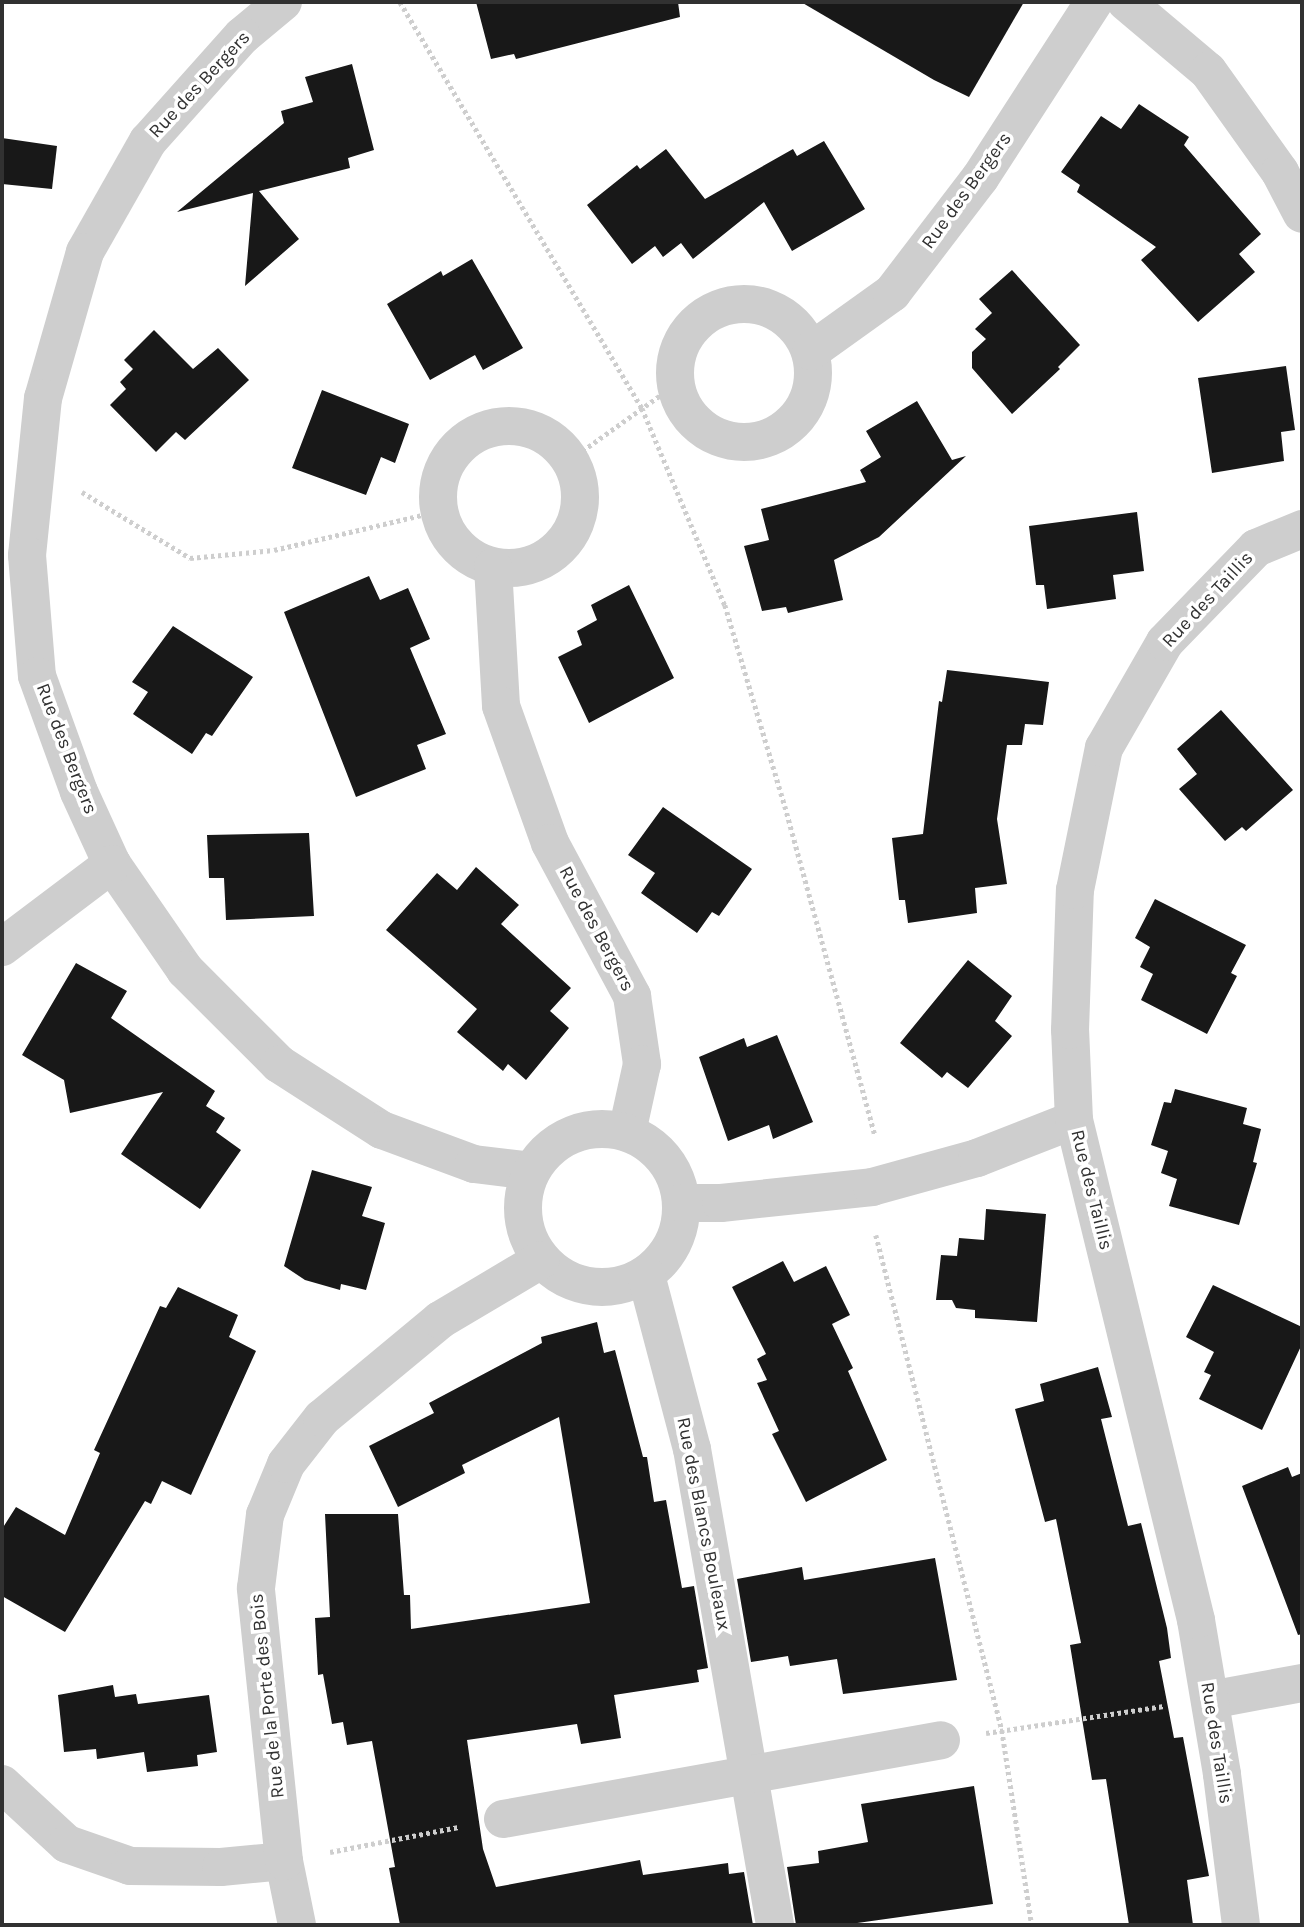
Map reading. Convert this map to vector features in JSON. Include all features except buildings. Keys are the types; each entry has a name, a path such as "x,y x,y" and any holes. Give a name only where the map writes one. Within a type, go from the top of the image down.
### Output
{"street":[{"name":"Rue des Bergers","path":"283,2 242,36 148,141 85,251 43,398 34,484 14,556 37,676 79,792 112,864 185,970 279,1064 382,1130 474,1164 532,1171"},
{"name":"Rue des Bergers","path":"811,351 891,293 980,178 1094,2"},
{"path":"1126,2 1208,71 1280,172 1302,214"},
{"path":"763,306 783,315 800,331 811,351 814,374 810,397 799,416 782,432 761,440 738,442 716,436 706,430 697,424 683,406 676,384 676,361 684,340 698,321 728,307 763,306"},
{"path":"508,425 533,429 554,440 571,459 580,482 581,505 575,529 560,548 540,561 517,569 493,567 474,560 458,547 446,530 439,511 438,485 446,462 462,443 483,430 508,425"},
{"name":"Rue des Taillis","path":"1241,1925 1210,1700 1196,1620 1074,1120 1070,1030 1075,890 1104,748 1165,642 1256,548 1302,529"},
{"name":"Rue des Bergers","path":"493,567 501,706 550,843 632,996 642,1063 627,1132"},
{"path":"2,947 112,864"},
{"path":"682,1203 721,1203 872,1187 977,1158 1074,1120"},
{"path":"583,1130 627,1132 648,1143 665,1160 677,1180 682,1203 681,1224 674,1244 662,1261 646,1275 625,1285 602,1288 579,1285 558,1276 541,1260 529,1239 523,1217 524,1193 532,1171 554,1146 583,1130"},
{"name":"Rue de la Porte des Bois","path":"297,1925 284,1861 256,1588 265,1515 286,1464 322,1418 440,1320 541,1260"},
{"name":"Rue des Blancs Bouleaux","path":"646,1275 692,1449 775,1925"},
{"path":"1210,1700 1302,1683"},
{"path":"503,1819 941,1740"},
{"path":"2,1784 67,1844 130,1866 221,1867 284,1861"}],"path":[{"path":"400,2 642,408 725,605 785,806 877,1140 872,1187 875,1229 1002,1730 1032,1925"},
{"path":"571,459 676,384"},
{"path":"34,484 85,493 190,558 274,550 439,511"},
{"path":"941,1740 1210,1700"},
{"path":"284,1861 503,1819"}]}
